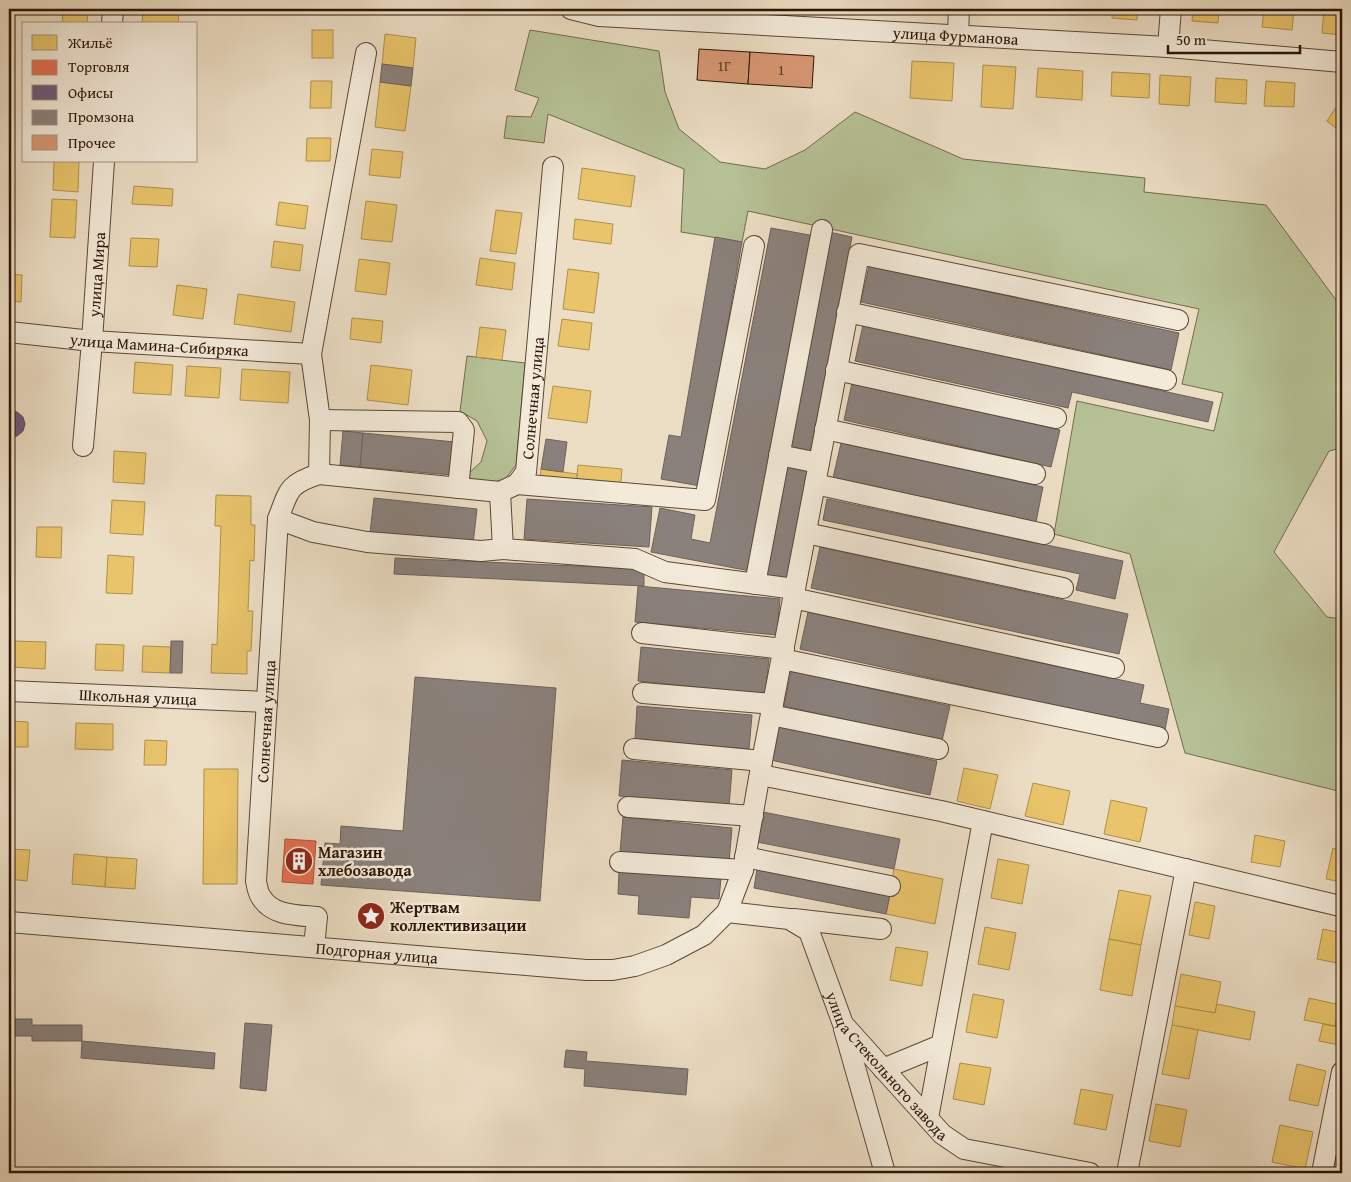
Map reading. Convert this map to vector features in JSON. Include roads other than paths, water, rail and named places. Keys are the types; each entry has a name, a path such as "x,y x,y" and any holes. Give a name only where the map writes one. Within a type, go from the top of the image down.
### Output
{"street":[{"path":"112,22 113,9"},
{"name":"улица Фурманова","path":"571,9 599,16 1168,47 1342,62"},
{"path":"958,9 958,35"},
{"path":"1168,47 1171,9"},
{"path":"319,474 320,420 311,354 366,53"},
{"name":"улица Мира","path":"83,446 104,162"},
{"name":"Солнечная улица","path":"314,947 317,917 285,914 270,907 260,897 256,881 278,519 288,492 301,480 319,474 458,488 508,488 526,472 553,167"},
{"path":"755,584 822,230"},
{"path":"503,549 508,488 705,500 754,246"},
{"path":"727,912 744,864 859,254 1178,320"},
{"path":"847,312 1166,380"},
{"name":"улица Мамина-Сибиряка","path":"9,332 92,341 311,354"},
{"path":"836,370 1056,418"},
{"path":"320,420 458,422 464,430 458,488"},
{"path":"825,429 1035,474"},
{"path":"779,455 819,463"},
{"path":"815,484 1044,534"},
{"path":"278,519 313,532 367,542 481,551 503,549 635,559 665,572 755,584 1114,668"},
{"path":"806,534 1063,588"},
{"path":"642,633 783,654 1158,737"},
{"name":"Школьная улица","path":"9,691 267,702"},
{"path":"643,693 772,709 938,749"},
{"path":"634,749 762,768 1340,906"},
{"path":"628,806 753,816"},
{"path":"928,1118 983,821"},
{"path":"620,862 744,864 890,886"},
{"path":"1127,1173 1186,869"},
{"name":"Подгорная улица","path":"9,922 586,970 613,970 635,966 666,955 704,935 727,912"},
{"name":"улица Стекольного завода","path":"727,912 789,919 810,932 842,1024 942,1134 964,1149 1090,1173"},
{"path":"789,919 881,929"},
{"path":"842,1024 885,1173"},
{"path":"883,1069 941,1045"},
{"path":"1322,1173 1342,1072"}],"place":[{"name":"Магазин хлебозавода","path":"299,861"},
{"name":"Жертвам коллективизации","path":"371,916"}]}
